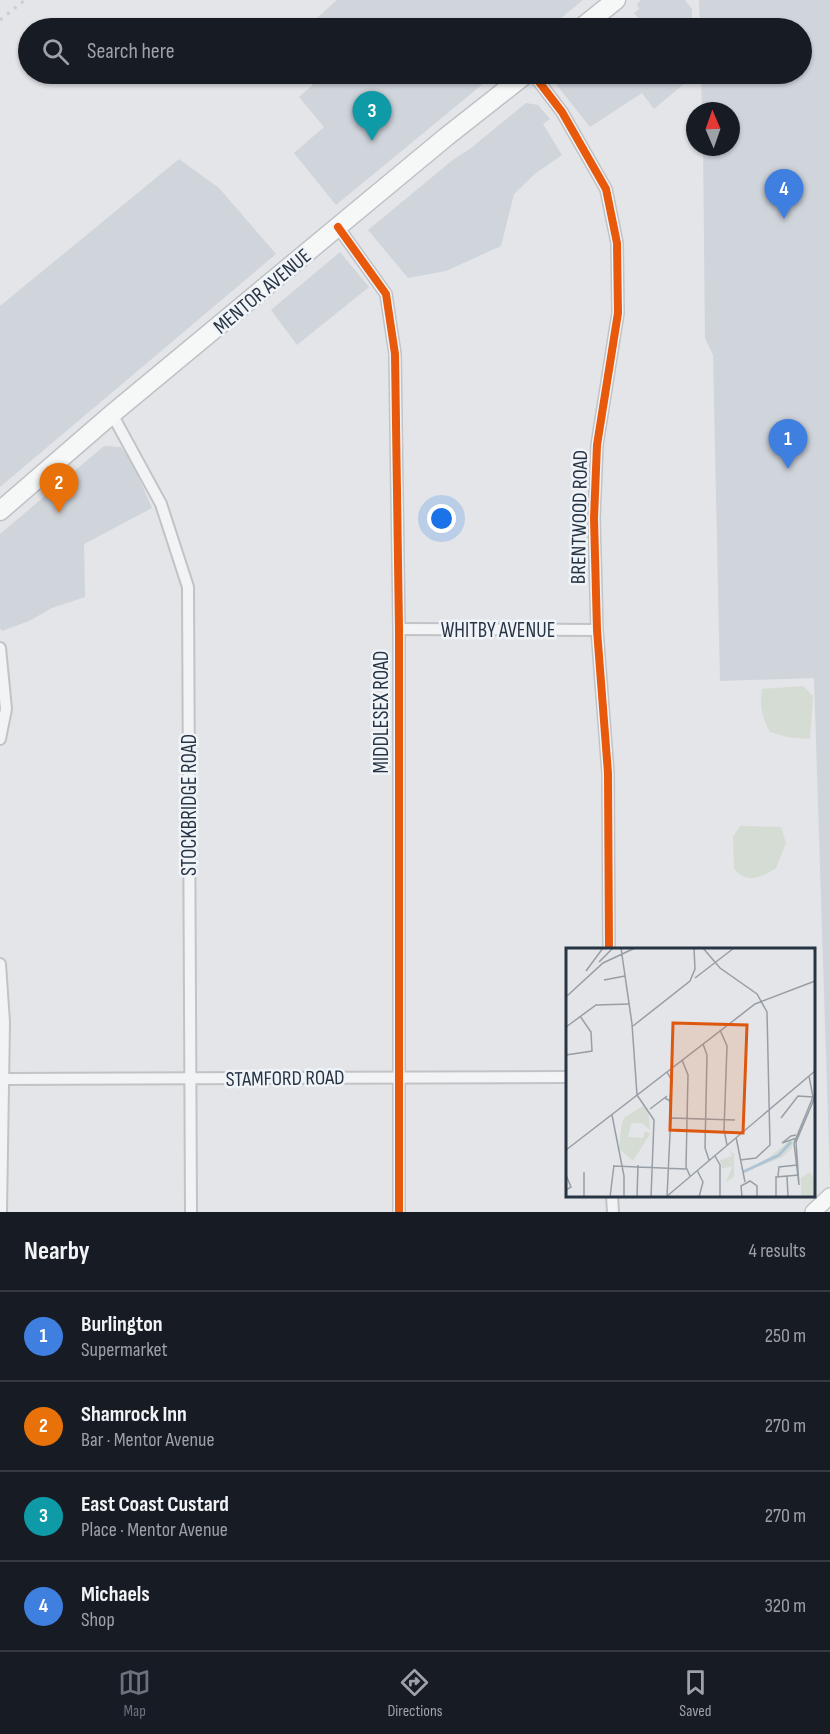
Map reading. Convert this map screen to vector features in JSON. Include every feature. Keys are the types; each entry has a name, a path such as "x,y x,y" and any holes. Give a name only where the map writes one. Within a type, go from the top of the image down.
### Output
{"main road":[{"path":"594,18 616,0"},
{"name":"MENTOR AVENUE","path":"0,511 112,414 439,142 513,84"},
{"path":"813,1212 830,1197"}],"street":[{"name":"BRENTWOOD ROAD","path":"541,84 562,112 606,189 617,243 618,313 597,446 594,518 597,630 608,773 609,948"},
{"name":"MIDDLESEX ROAD","path":"339,227 386,294 395,354 399,629 399,1212"},
{"name":"STOCKBRIDGE ROAD","path":"112,414 161,504 188,587 191,1212"},
{"name":"WHITBY AVENUE","path":"399,629 597,630"},
{"path":"0,648 6,709 0,739"},
{"path":"0,964 4,1022 1,1212"},
{"name":"STAMFORD ROAD","path":"3,1079 566,1077"},
{"path":"612,1197 613,1212"}],"shaded area":[{"path":"337,0 583,0 561,18 317,18"},
{"path":"641,0 685,0 692,9 692,18 638,18 634,13 639,9 637,4"},
{"path":"699,0 830,0 830,1181 814,678 720,681 713,355 705,338 703,156 740,156 740,102 702,102 701,84 812,84 812,18 700,18"},
{"path":"314,84 483,84 336,205 294,153 324,127 299,97"},
{"path":"556,84 684,84 654,109 642,93 590,127"},
{"path":"526,103 538,105 550,119 543,124 562,155 536,173 514,194 501,246 446,271 408,278 368,230"},
{"path":"179,159 219,188 276,254 0,487 0,306"},
{"path":"340,252 369,287 297,345 271,310"},
{"path":"104,446 121,447 133,464 152,508 84,544 85,597 52,608 29,621 2,631 0,628 0,534"},
{"path":"803,686 813,696 810,739 787,737 770,732 762,711 762,689"},
{"path":"740,826 781,827 786,843 776,868 754,878 744,877 734,869 733,837"}],"railway":[{"path":"0,20 25,0"}],"cycle path":[{"path":"541,84 562,112 606,189 617,243 618,313 597,445 594,518 597,630 608,773 609,948"},
{"path":"338,227 386,294 395,354 399,629 399,1212"}],"place":[{"name":"East Coast Custard","path":"372,141"},
{"name":"Michaels","path":"784,219"},
{"name":"Burlington","path":"788,469"},
{"name":"Shamrock Inn","path":"59,513"}]}
